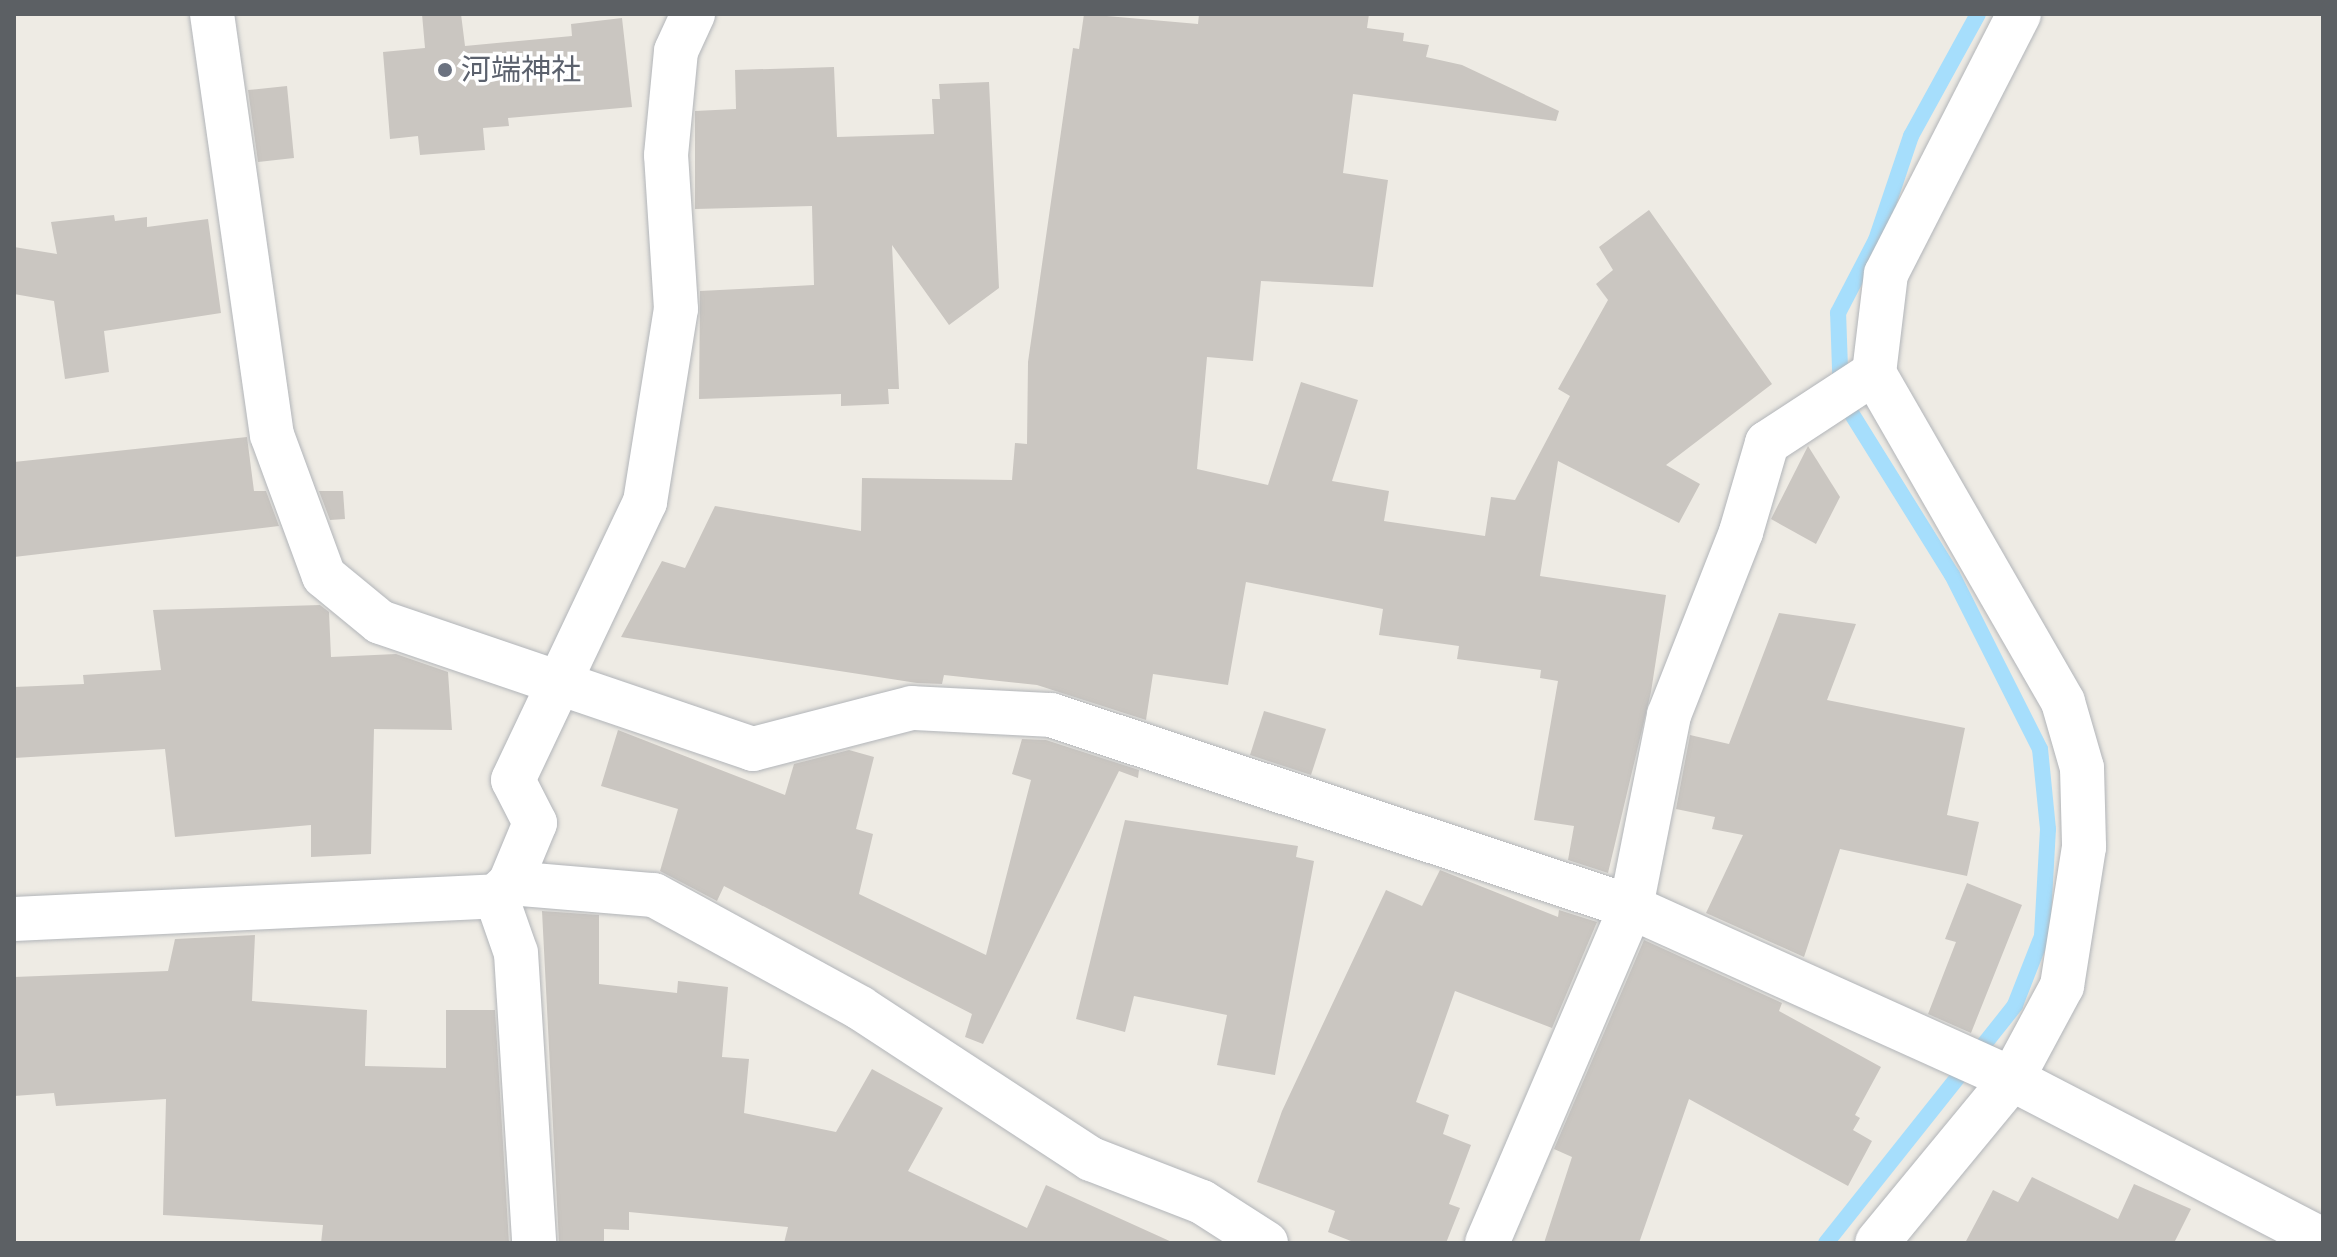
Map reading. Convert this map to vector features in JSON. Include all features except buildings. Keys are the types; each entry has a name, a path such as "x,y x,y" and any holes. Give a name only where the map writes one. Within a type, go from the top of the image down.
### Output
{"street":[{"path":"212,14 272,435 324,576 380,622 753,749 912,708 1051,715 1631,907 2012,1079 2323,1240"},
{"path":"534,1243 516,953 503,889 535,823 513,780 561,685 645,502 676,309 666,155 676,51 693,14"},
{"path":"1877,1243 2012,1079 2062,986 2084,847 2082,768 2063,702 1874,373 1886,274 2019,14"},
{"path":"1487,1243 1631,907 1669,715 1741,532 1767,443 1874,373"},
{"path":"14,919 503,889 654,895 860,1008 1091,1159 1202,1202 1266,1243"}],"waterway":[{"path":"1826,1243 2015,1005 2042,936 2048,829 2040,749 1952,575 1841,397 1838,313 1876,240 1911,136 1978,14"}],"place":[{"name":"河端神社","path":"445,70"}]}
